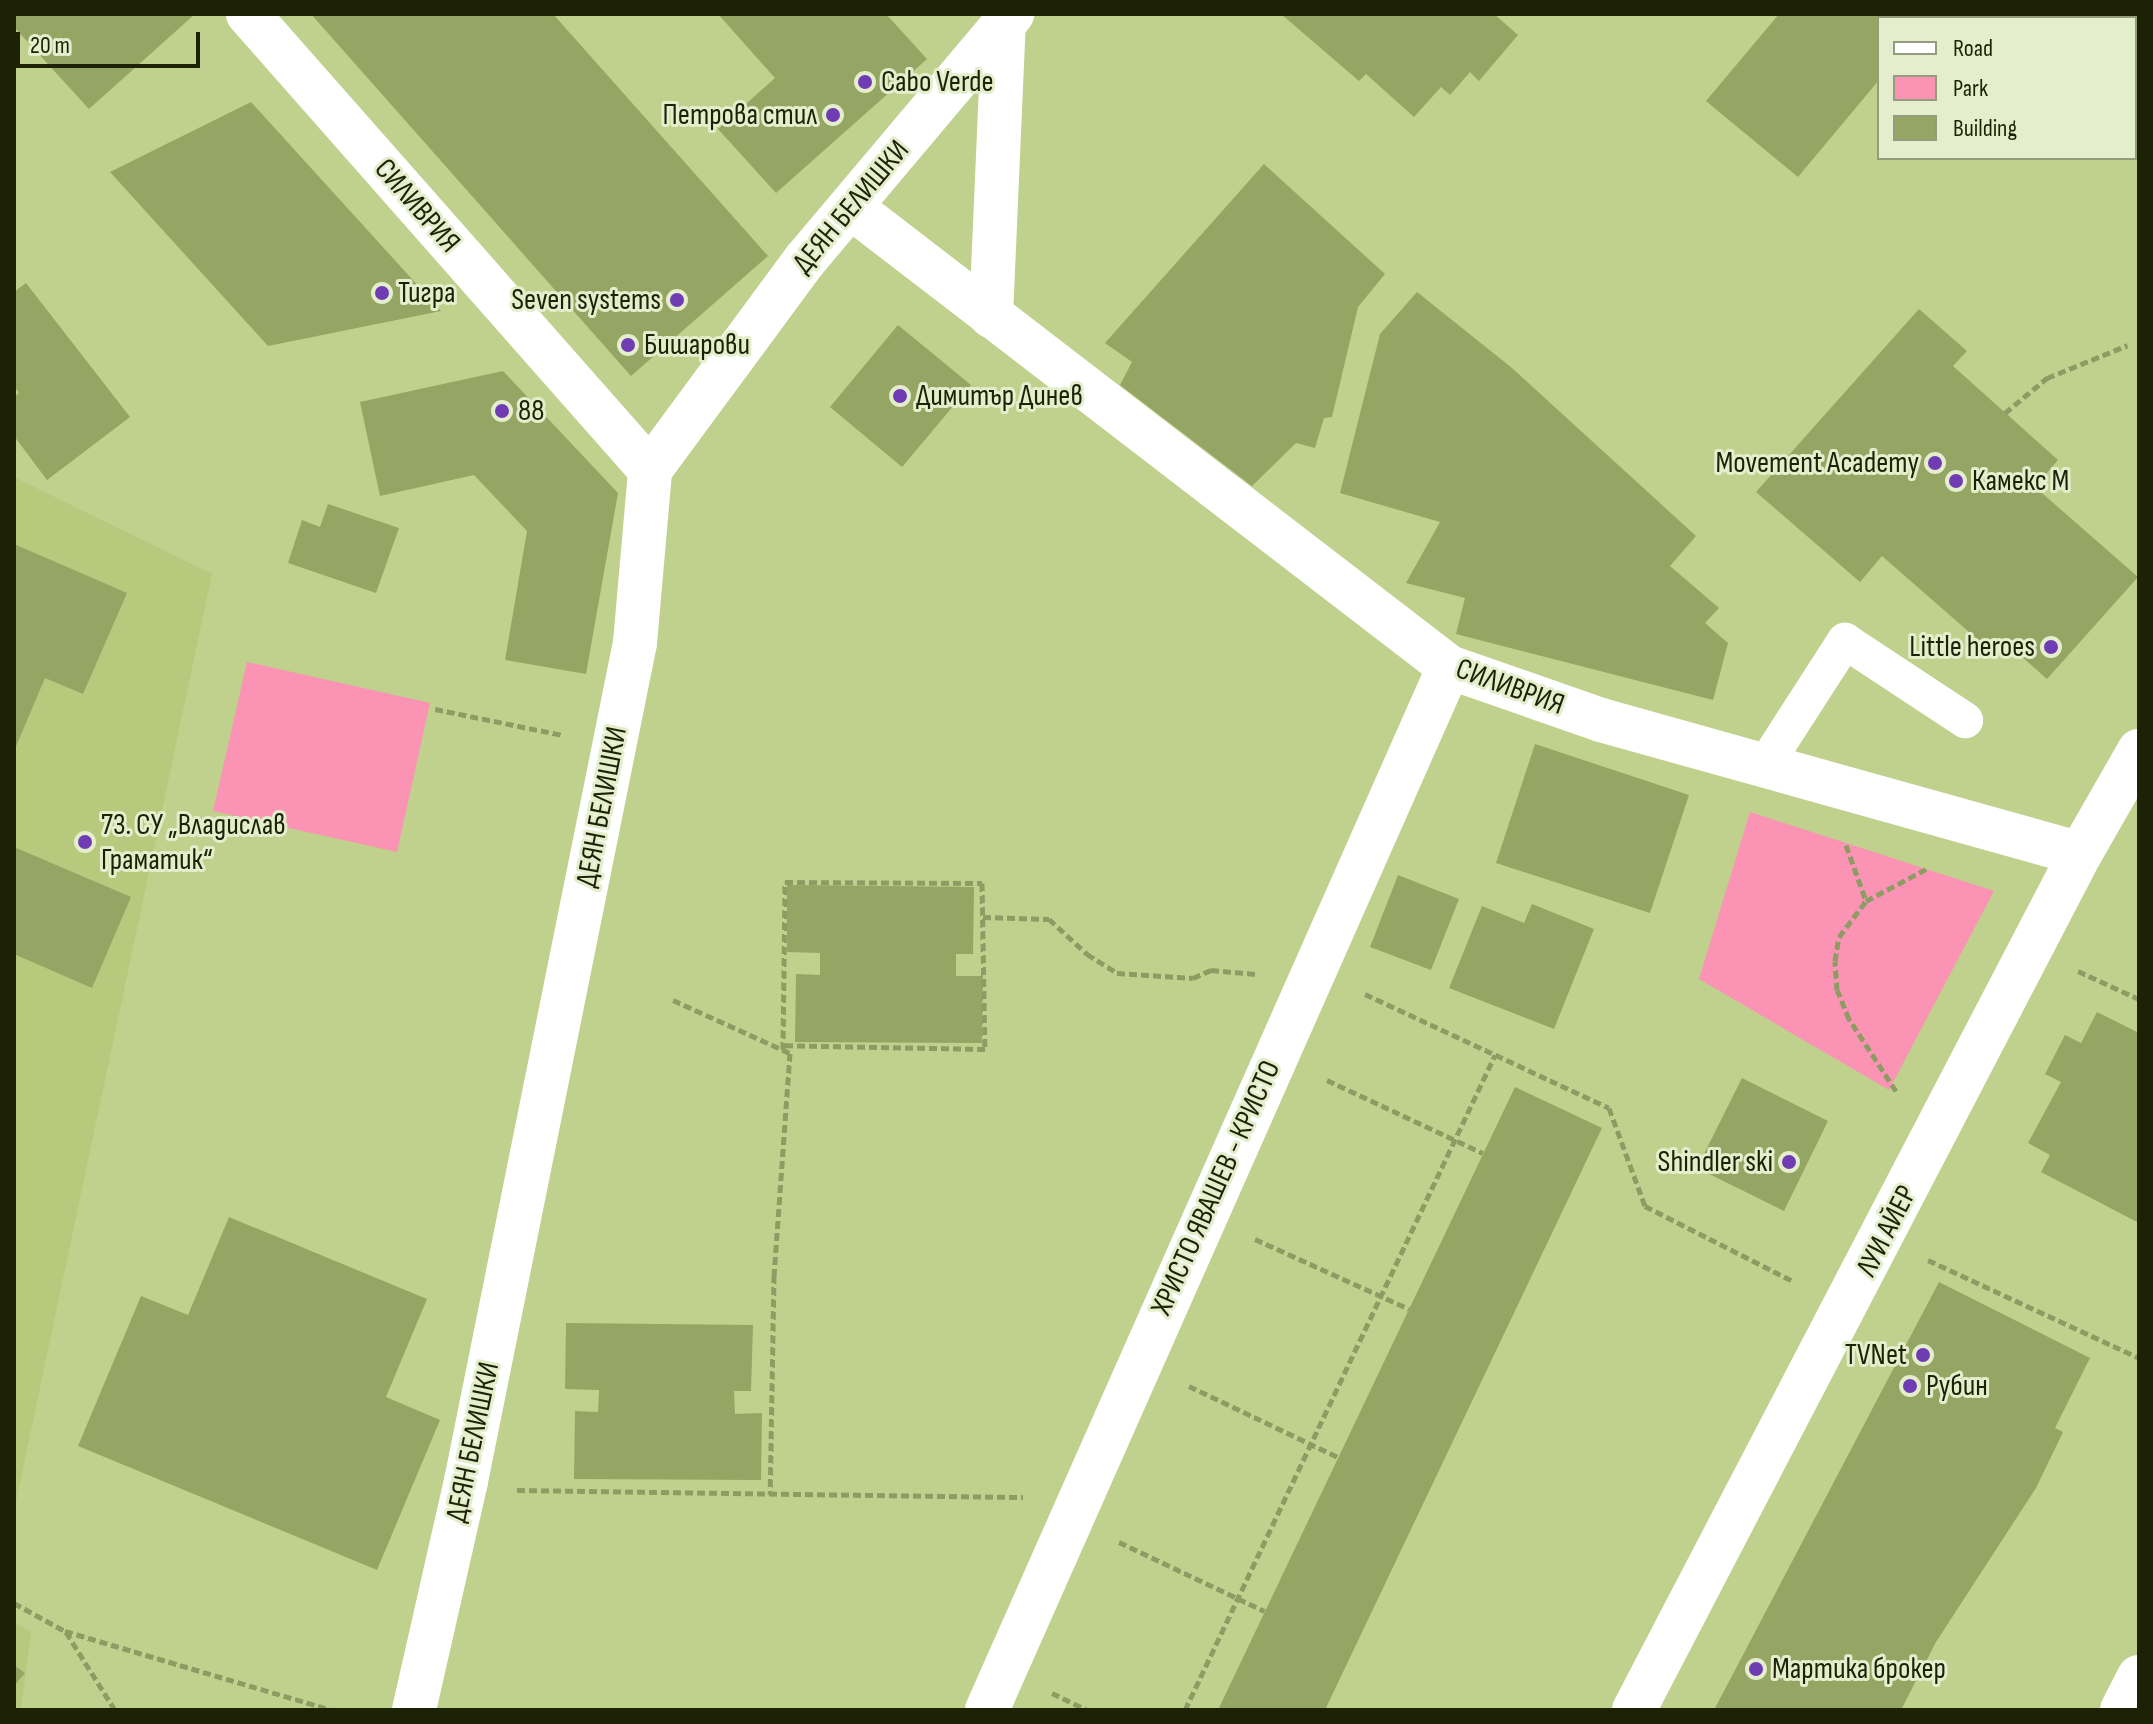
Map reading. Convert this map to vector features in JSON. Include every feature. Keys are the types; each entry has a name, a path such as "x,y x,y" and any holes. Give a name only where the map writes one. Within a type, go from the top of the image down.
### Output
{"street":[{"name":"СИЛИВРИЯ","path":"248,14 650,470"},
{"name":"ДЕЯН БЕЛИШКИ","path":"414,1710 464,1489 635,643 650,470 805,260 852,208 1005,17"},
{"path":"991,316 1005,17"},
{"name":"СИЛИВРИЯ","path":"852,208 1449,667 1601,720 2080,854"},
{"name":"ХРИСТО ЯВАШЕВ - КРИСТО","path":"987,1710 1138,1362 1449,667"},
{"name":"ЛУИ АЙЕР","path":"1634,1710 1883,1240 2080,854 2139,751"},
{"path":"2122,1710 2139,1677"}],"lane":[{"path":"1765,765 1845,641 1965,720"}],"path":[{"path":"2005,413 2047,378 2128,345"},
{"path":"435,709 615,745"},
{"path":"1932,1145 1849,1019 1837,990 1839,937 1866,901 1999,831"},
{"path":"785,882 982,883 985,1049 783,1048 785,882"},
{"path":"983,917 1049,919 1087,954 1117,973 1193,978 1211,970 1313,971 1609,1108 1645,1206 1847,1309"},
{"path":"2031,950 2139,999"},
{"path":"673,1000 790,1053 774,1275 770,1494"},
{"path":"1185,1710 1495,1055"},
{"path":"1275,1056 1483,1153"},
{"path":"1203,1216 1409,1309"},
{"path":"1883,1240 2139,1358"},
{"path":"1138,1362 1338,1457"},
{"path":"464,1489 1026,1497 1264,1611"},
{"path":"14,1603 65,1631 332,1710"},
{"path":"65,1631 115,1710"}],"shaded area":[{"name":"73. СУ „Владислав Граматик“","path":"14,477 212,574 14,1511"},
{"path":"14,1622 31,1632 21,1710 14,1710"}],"green space":[{"path":"247,662 430,703 397,852 213,811"},
{"path":"1750,812 1994,891 1889,1090 1699,979"}],"building":[{"path":"14,14 195,14 89,109 14,27"},
{"path":"311,14 553,14 768,256 631,376"},
{"path":"718,14 886,14 927,59 776,193 718,129 775,78"},
{"path":"1281,14 1494,14 1518,35 1479,81 1470,72 1450,95 1441,87 1414,117 1366,74 1359,81"},
{"path":"1779,14 1934,14 1877,16 1877,82 1798,177 1706,101"},
{"path":"251,102 441,311 268,346 110,172"},
{"path":"1264,164 1385,274 1358,307 1332,417 1324,418 1315,448 1296,443 1252,486 1120,385 1132,362 1105,343"},
{"path":"26,283 130,417 47,480 14,436 14,397 19,393 14,386 14,292"},
{"path":"1417,292 1512,368 1696,536 1670,566 1719,608 1705,623 1728,643 1713,700 1456,634 1465,598 1406,583 1440,522 1340,493 1380,334"},
{"path":"1919,309 1967,351 1953,366 2058,460 2035,487 2138,577 2047,679 2003,640 1992,652 1882,556 1860,582 1756,492"},
{"name":"Димитър Динев","path":"898,325 971,385 902,467 830,407"},
{"path":"503,371 618,493 586,674 505,660 527,531 474,475 380,496 360,402"},
{"path":"328,504 399,528 376,593 288,563 302,520 320,527"},
{"path":"14,544 127,593 83,694 45,678 14,751"},
{"path":"1535,744 1689,795 1650,913 1496,863"},
{"path":"14,847 131,897 92,988 14,954"},
{"path":"1398,875 1459,899 1431,970 1370,947"},
{"path":"787,885 974,887 973,954 956,954 956,976 983,976 982,1043 795,1042 796,974 820,975 820,953 787,952"},
{"path":"1532,904 1594,929 1554,1029 1449,988 1482,906 1524,923"},
{"path":"2097,1012 2139,1033 2139,1223 2041,1172 2050,1155 2028,1143 2061,1082 2045,1074 2065,1035 2081,1043"},
{"path":"1742,1078 1828,1121 1784,1211 1697,1168"},
{"path":"1515,1087 1602,1128 1325,1710 1218,1710"},
{"path":"229,1217 427,1299 386,1397 440,1420 377,1570 78,1446 141,1296 188,1315"},
{"path":"1939,1282 2090,1358 2055,1428 2063,1432 2036,1488 1936,1642 1901,1710 1714,1710"},
{"path":"566,1323 753,1325 751,1391 734,1391 735,1414 762,1413 761,1480 574,1479 575,1411 598,1412 599,1390 565,1389"},
{"path":"14,1665 25,1673 14,1686"}],"place":[{"name":"Cabo Verde","path":"865,82"},
{"name":"Петрова стил","path":"833,115"},
{"name":"Тигра","path":"382,293"},
{"name":"Seven systems","path":"677,300"},
{"name":"Бишарови","path":"628,345"},
{"name":"Димитър Динев","path":"900,396"},
{"name":"88","path":"502,411"},
{"name":"Movement Academy","path":"1935,463"},
{"name":"Камекс М","path":"1956,481"},
{"name":"Little heroes","path":"2051,647"},
{"name":"73. СУ „Владислав Граматик“","path":"85,842"},
{"name":"Shindler ski","path":"1789,1162"},
{"name":"TVNet","path":"1923,1355"},
{"name":"Рубин","path":"1910,1386"},
{"name":"Мартика брокер","path":"1756,1669"}]}
